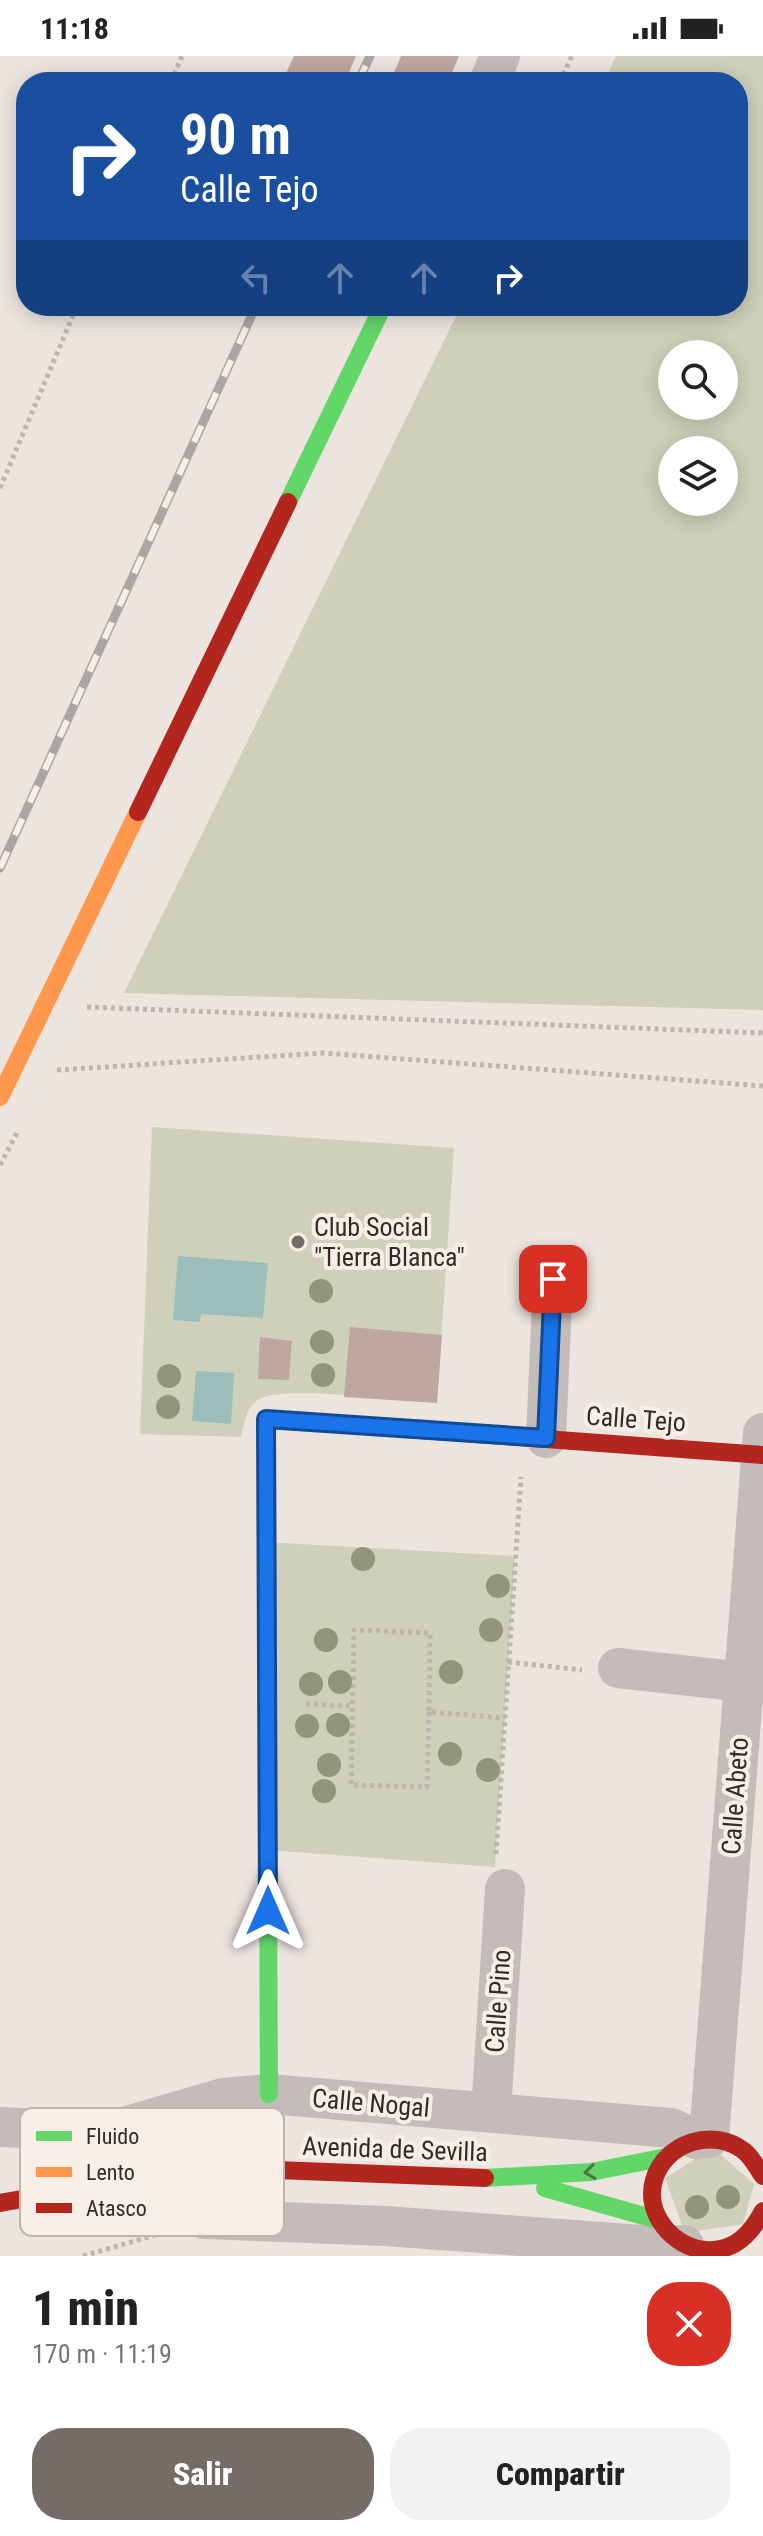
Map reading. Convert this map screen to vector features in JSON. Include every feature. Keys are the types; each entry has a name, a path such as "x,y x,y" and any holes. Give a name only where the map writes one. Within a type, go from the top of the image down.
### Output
{"street":[{"path":"0,1097 378,316"},
{"path":"535,1438 553,1279"},
{"name":"Calle Tejo","path":"269,2094 266,1419 535,1438 762,1448"},
{"name":"Calle Abeto","path":"696,2143 753,1684 762,1448"},
{"path":"618,1668 753,1684"},
{"name":"Calle Pino","path":"491,2112 505,1889"},
{"name":"Calle Nogal","path":"189,2108 223,2098 269,2094 671,2128 696,2143 762,2161"},
{"name":"Calle Nogal","path":"0,2127 20,2128"},
{"path":"503,2179 591,2172 696,2143"},
{"path":"680,2242 653,2204 653,2187 657,2171 696,2143"},
{"name":"Avenida de Sevilla","path":"284,2172 503,2179"},
{"path":"503,2179 589,2198 680,2242 718,2250 748,2238"},
{"name":"Avenida de Sevilla","path":"0,2203 20,2199"},
{"path":"284,2222 386,2226 655,2246 680,2242"}],"path":[{"path":"0,488 73,316"},
{"path":"87,1007 763,1033"},
{"path":"16,1065 50,1071 323,1053 763,1086"},
{"path":"505,1889 495,1867 508,1662 535,1438"},
{"path":"354,1630 430,1633 429,1712 427,1787 351,1785 354,1630"},
{"path":"508,1662 573,1671 618,1668"},
{"path":"429,1712 505,1718"},
{"path":"83,2256 148,2236"}],"green space":[{"path":"616,56 763,56 763,1010 124,993 456,316 748,316 748,72 609,72"},
{"name":"Club Social \"Tierra Blanca\"","path":"152,1127 454,1148 437,1403 317,1394 272,1395 259,1399 251,1406 241,1437 140,1434"},
{"path":"266,1542 515,1556 495,1867 268,1850"},
{"path":"713,2148 754,2184 743,2224 685,2233 665,2178"}],"water":[{"path":"178,1256 268,1263 263,1318 201,1314 200,1322 173,1320"},
{"path":"196,1371 234,1373 231,1424 192,1421"}],"building":[{"path":"294,56 356,56 349,72 287,72"},
{"path":"401,56 459,56 452,72 394,72"},
{"path":"350,1327 442,1335 437,1403 344,1397"},
{"path":"260,1337 292,1341 289,1380 258,1379"}],"railway":[{"path":"363,72 370,56"},
{"path":"0,868 251,316"}],"traffic: fast":[{"path":"288,502 378,316"},
{"path":"269,2094 266,1419 326,1423"},
{"path":"485,2178 591,2172 666,2157"},
{"path":"545,2188 658,2220"}],"traffic: slow":[{"path":"0,1097 138,812"}],"traffic: jam":[{"path":"138,812 288,502"},
{"path":"326,1423 763,1455"},
{"path":"763,2176 744,2151 719,2140 705,2140 692,2142 668,2156 654,2180 652,2192 653,2205 664,2227 672,2236 694,2248 716,2250 733,2245 753,2227 763,2211"},
{"path":"284,2170 485,2178"},
{"path":"0,2203 20,2199"}],"place":[{"name":"Club Social \"Tierra Blanca\"","path":"298,1242"}],"route":[{"path":"268,1911 266,1419 546,1438 553,1279"}]}
